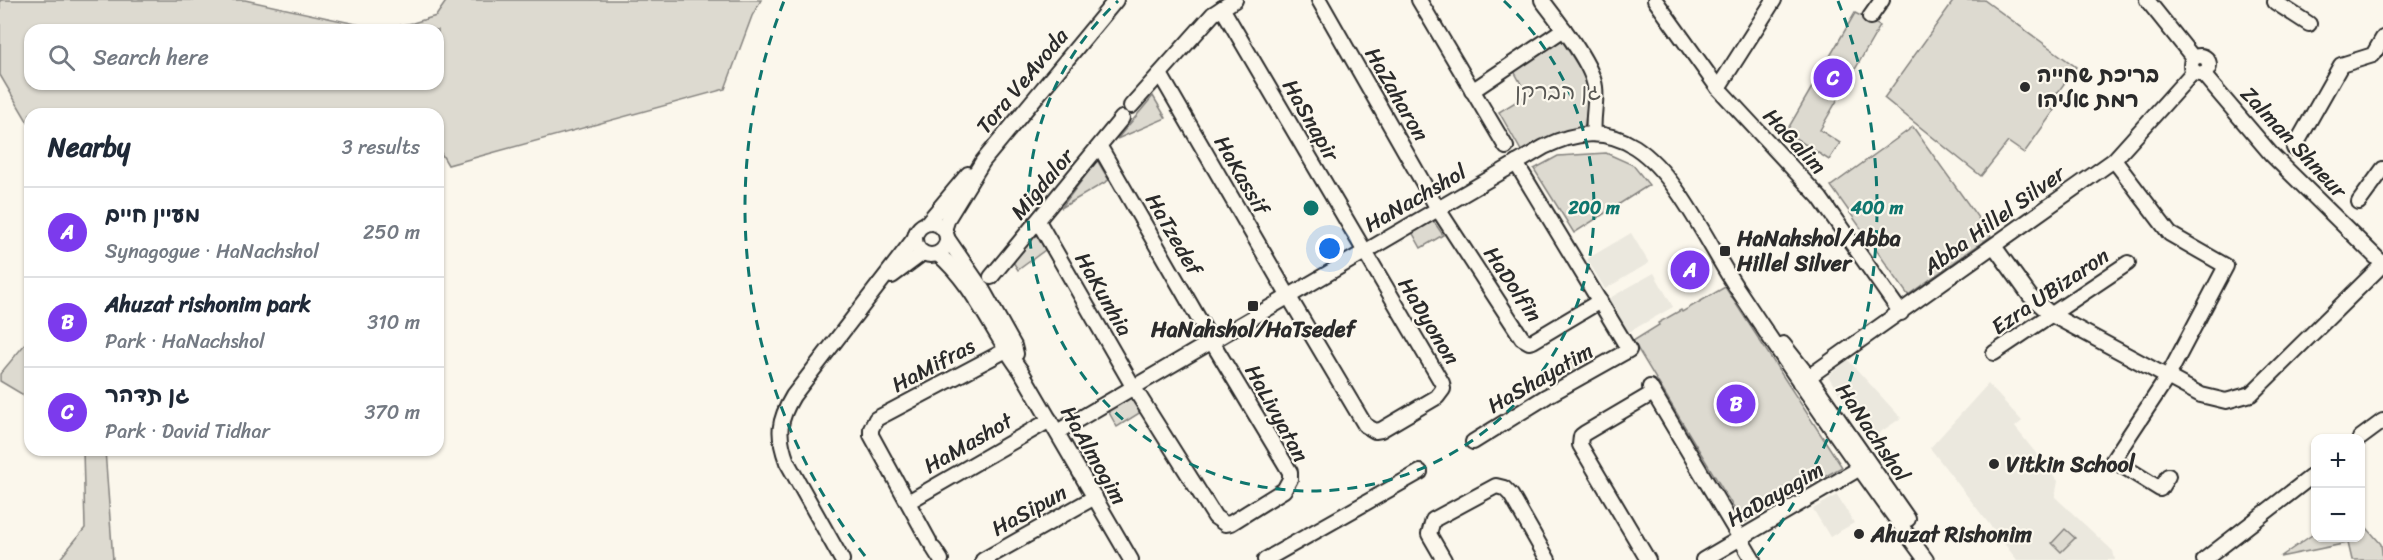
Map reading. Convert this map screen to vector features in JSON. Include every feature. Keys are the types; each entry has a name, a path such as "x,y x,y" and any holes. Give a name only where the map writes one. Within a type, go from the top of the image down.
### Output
{"street":[{"name":"Tora VeAvoda","path":"946,234 948,218 983,161 1116,0"},
{"path":"1131,106 1213,14 1235,0"},
{"name":"HaZaharon","path":"1319,0 1438,209"},
{"path":"1419,0 1506,147"},
{"path":"1542,0 1564,29 1592,75 1596,87 1592,123 1594,133"},
{"name":"HaGalim","path":"1655,0 1718,88 1820,198 1901,313"},
{"path":"1718,88 1774,0"},
{"path":"1870,17 1882,0"},
{"name":"Zalman Shneur","path":"2147,0 2271,154 2383,264"},
{"name":"Zalman Shneur","path":"2157,0 2199,66 2273,148 2383,255"},
{"path":"2276,0 2275,2 2309,24"},
{"name":"HaSnapir","path":"1222,8 1364,253"},
{"path":"1472,91 1564,29"},
{"path":"2294,148 2341,65 2373,55 2383,38"},
{"name":"Abba Hillel Silver","path":"1805,380 2114,160 2199,66"},
{"name":"HaKassif","path":"1160,74 1288,297"},
{"name":"Migdalor","path":"992,277 1122,118"},
{"name":"HaNachshol","path":"1057,432 1516,163 1559,140 1594,133 1620,139 1644,153 1681,196 1728,274 1805,380 1926,560"},
{"name":"HaTzedef","path":"1100,147 1212,342"},
{"path":"2114,160 2170,234 2226,266 2167,378 2113,460 2160,489 2168,476"},
{"name":"Tora VeAvoda","path":"927,223 963,177 983,161"},
{"path":"1516,163 1600,301"},
{"path":"2359,202 2383,169"},
{"name":"HaDolfin","path":"1438,209 1525,340 1533,341 1600,301"},
{"name":"HaKunhia","path":"1038,221 1134,388"},
{"path":"842,560 787,462 780,445 781,420 793,396 914,238 918,228 927,223 937,224 946,234 944,247 938,254 923,253 916,247 914,238"},
{"name":"HaAlmogim","path":"946,234 982,289 1021,371 1131,560"},
{"path":"1994,246 2030,296 2052,315 2167,378 2214,399 2226,401 2251,394 2383,264"},
{"path":"876,289 923,253"},
{"name":"HaDyonon","path":"1288,297 1365,425 1375,431 1437,397 1443,389 1442,383 1364,253"},
{"name":"HaAlmogim","path":"938,254 956,271 1010,348"},
{"name":"Ezra UBizaron","path":"1994,353 2128,263"},
{"name":"HaShayatim","path":"1473,442 1547,396 1629,350 1600,301"},
{"name":"HaLivyatan","path":"1134,388 1215,517 1225,524 1231,523 1284,490 1290,479 1290,472 1212,342"},
{"name":"HaMifras","path":"908,502 871,435 873,423 876,419 1010,348"},
{"path":"1648,560 1580,445 1580,440 1585,433 1651,389 1753,560"},
{"name":"HaMashot","path":"908,502 1050,420"},
{"path":"2365,434 2383,421"},
{"name":"HaNachshol","path":"1864,466 1937,560"},
{"name":"HaDayagim","path":"1703,560 1864,466"},
{"path":"1265,560 1420,471"},
{"path":"2204,560 2311,477"},
{"path":"1444,560 1429,534 1433,520 1496,486 1504,488 1511,495 1548,560"},
{"name":"HaSipun","path":"983,560 1095,497"},
{"path":"908,502 935,550"}],"shaded area":[{"path":"1631,233 1649,263 1605,289 1587,259"},
{"path":"1654,273 1673,307 1627,333 1608,299"},
{"path":"1848,360 1901,418 1869,440 1828,376"},
{"name":"Vitkin School","path":"1988,384 2022,421 2015,427 2058,481 2055,497 2113,551 2115,560 2017,560 1930,448"},
{"path":"1837,495 1854,523 1830,537 1813,509"}],"green space":[{"path":"0,0 245,0 356,24 24,24 24,90 444,90 444,24 407,24 436,16 447,0 761,0 752,16 725,89 448,165 444,158 444,108 24,108 24,116 0,75"},
{"path":"1954,0 1984,0 2076,67 2048,106 2054,111 2024,153 2008,142 1981,176 1884,98"},
{"path":"1855,13 1880,26 1820,130 1840,143 1829,160 1786,132"},
{"name":"גן הברקן","path":"1561,39 1591,86 1584,128 1554,137 1523,154 1499,112 1527,95 1514,71"},
{"path":"1153,96 1166,118 1117,139"},
{"path":"1913,127 1991,236 1908,295 1831,186"},
{"path":"1606,153 1633,165 1649,185 1574,233 1534,169 1558,156"},
{"path":"1097,160 1109,180 1061,208"},
{"path":"1432,219 1443,235 1421,248 1411,230"},
{"path":"1036,231 1045,250 1018,270 1013,262"},
{"path":"1725,287 1842,467 1743,523 1633,341 1659,325 1658,323"},
{"path":"24,345 24,395 0,381 0,374"},
{"path":"1585,356 1590,367 1568,378 1563,367"},
{"path":"1131,395 1141,412 1117,427 1107,409"},
{"path":"83,456 105,456 113,560 59,560 85,528"},
{"path":"2365,526 2381,544 2383,560 2352,560 2348,543 2280,557 2311,536 2311,542 2365,542"},
{"path":"2065,529 2075,538 2061,552 2052,543"}],"place":[{"name":"גן תדהר","path":"1833,78"},
{"name":"בריכת שחייה רמת אליהו","path":"2025,87"},
{"name":"HaNahshol/Abba Hillel Silver","path":"1725,251"},
{"name":"מעיין חיים","path":"1690,270"},
{"name":"HaNahshol/HaTsedef","path":"1253,306"},
{"name":"Ahuzat rishonim park","path":"1736,404"},
{"name":"Vitkin School","path":"1994,464"},
{"name":"Ahuzat Rishonim","path":"1859,534"}]}
